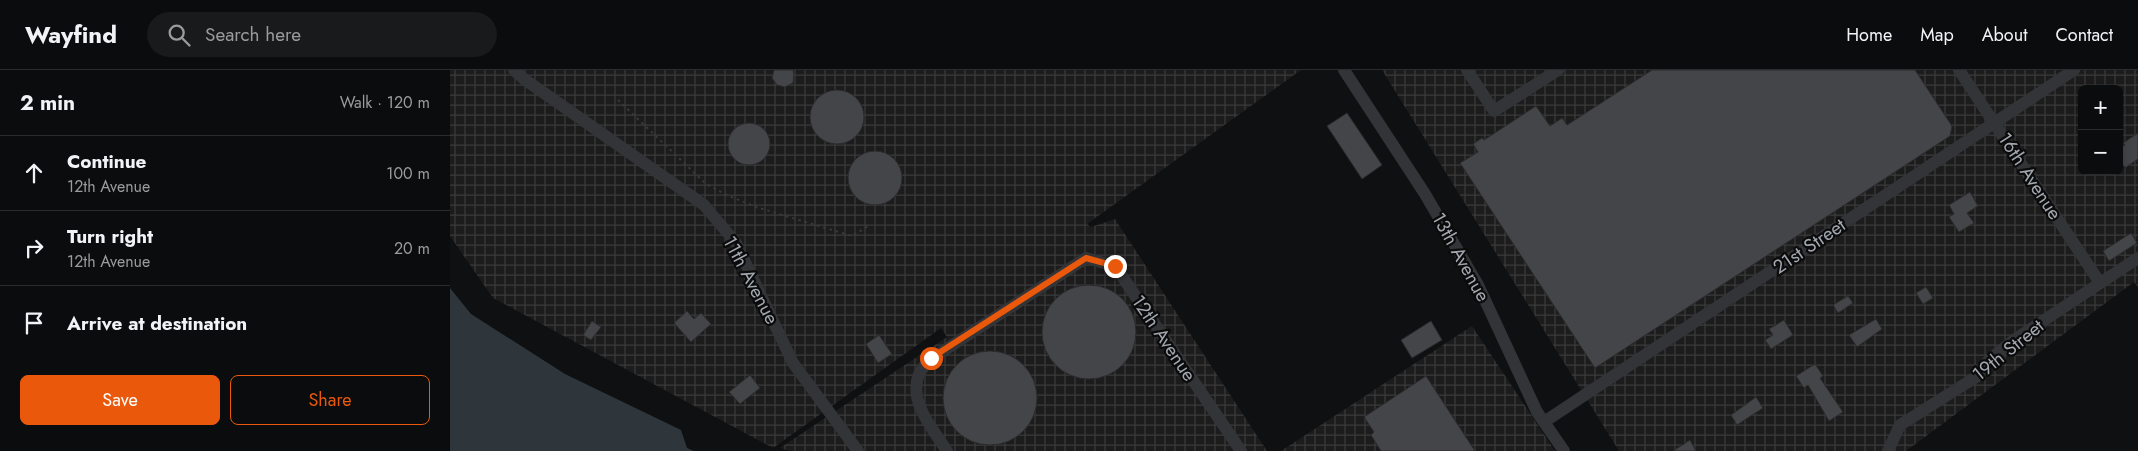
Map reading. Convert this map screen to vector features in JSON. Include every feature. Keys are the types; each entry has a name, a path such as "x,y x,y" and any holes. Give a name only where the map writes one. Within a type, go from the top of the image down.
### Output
{"lane":[{"name":"11th Avenue","path":"514,70 524,80 704,205 736,243 793,363 858,451"},
{"name":"13th Avenue","path":"1344,70 1426,194 1478,285 1538,412 1564,451"},
{"path":"1467,70 1494,111 1558,70"},
{"name":"16th Avenue","path":"1959,70 2100,283"},
{"name":"21st Street","path":"1544,422 2074,70"},
{"name":"12th Avenue","path":"947,451 922,412 916,394 919,374 931,358 1086,258 1115,266 1241,451"},
{"name":"19th Street","path":"1888,451 1900,425 1976,377 1989,360 2014,340 2138,258"}],"path":[{"path":"618,100 706,184 729,196 756,207 852,236 870,225"}],"shaded area":[{"path":"450,70 1301,70 1087,224 1091,227 1115,219 1267,451 790,451 780,448 947,337 941,328 773,448 493,298 450,236"},
{"path":"1382,70 2138,70 2138,287 2134,282 1906,451 1619,451"},
{"path":"450,288 471,314 565,374 681,430 687,448 694,451 450,451"},
{"path":"1472,326 1555,451 1281,451"}],"building":[{"path":"774,70 793,70 793,83 785,87 777,85 772,78"},
{"path":"1652,70 1915,70 1952,126 1950,136 1595,368 1460,163 1478,152 1473,144 1482,138 1484,140 1536,106 1550,126 1562,118 1567,125"},
{"path":"832,90 842,90 852,94 860,102 864,117 860,132 852,140 842,144 832,144 822,140 814,132 810,122 810,112 814,102 822,94"},
{"path":"1347,113 1382,165 1362,179 1327,126"},
{"path":"749,123 764,129 770,144 764,159 749,165 734,159 728,144 734,129"},
{"path":"2138,133 2138,159 2125,168 2123,165 2123,146 2125,145 2123,143"},
{"path":"870,151 880,151 890,155 898,163 902,178 898,193 890,201 880,205 870,205 860,201 852,193 848,183 848,173 852,163 860,155"},
{"path":"1970,192 1978,206 1967,213 1974,223 1959,232 1949,217 1954,214 1949,205"},
{"path":"2131,233 2137,243 2109,261 2103,251"},
{"path":"1089,285 1107,289 1122,299 1132,314 1136,332 1132,350 1122,365 1107,375 1089,379 1071,375 1056,365 1046,350 1042,332 1046,314 1056,299 1071,289"},
{"path":"1926,287 1933,298 1923,304 1916,293"},
{"path":"1848,296 1853,303 1838,313 1833,305"},
{"path":"687,311 694,319 701,313 711,324 691,342 674,323"},
{"path":"1876,319 1882,329 1857,347 1849,335"},
{"path":"1784,320 1793,335 1771,349 1765,340 1773,335 1769,329"},
{"path":"592,321 601,327 591,340 583,335"},
{"path":"1431,321 1442,340 1412,358 1401,340"},
{"path":"879,335 892,354 878,363 866,344"},
{"path":"990,351 1008,355 1023,365 1033,380 1037,398 1033,416 1023,431 1008,441 990,445 972,441 957,431 947,416 943,398 947,380 957,365 972,355"},
{"path":"1815,364 1823,376 1820,378 1843,412 1829,421 1808,385 1804,388 1796,376"},
{"path":"750,375 760,388 740,404 729,392"},
{"path":"1426,376 1475,451 1381,451 1371,435 1374,432 1364,417"},
{"path":"1756,397 1763,408 1737,425 1731,415"},
{"path":"1690,440 1696,451 1673,451"}],"route":[{"path":"931,358 1086,258 1115,266"}]}
